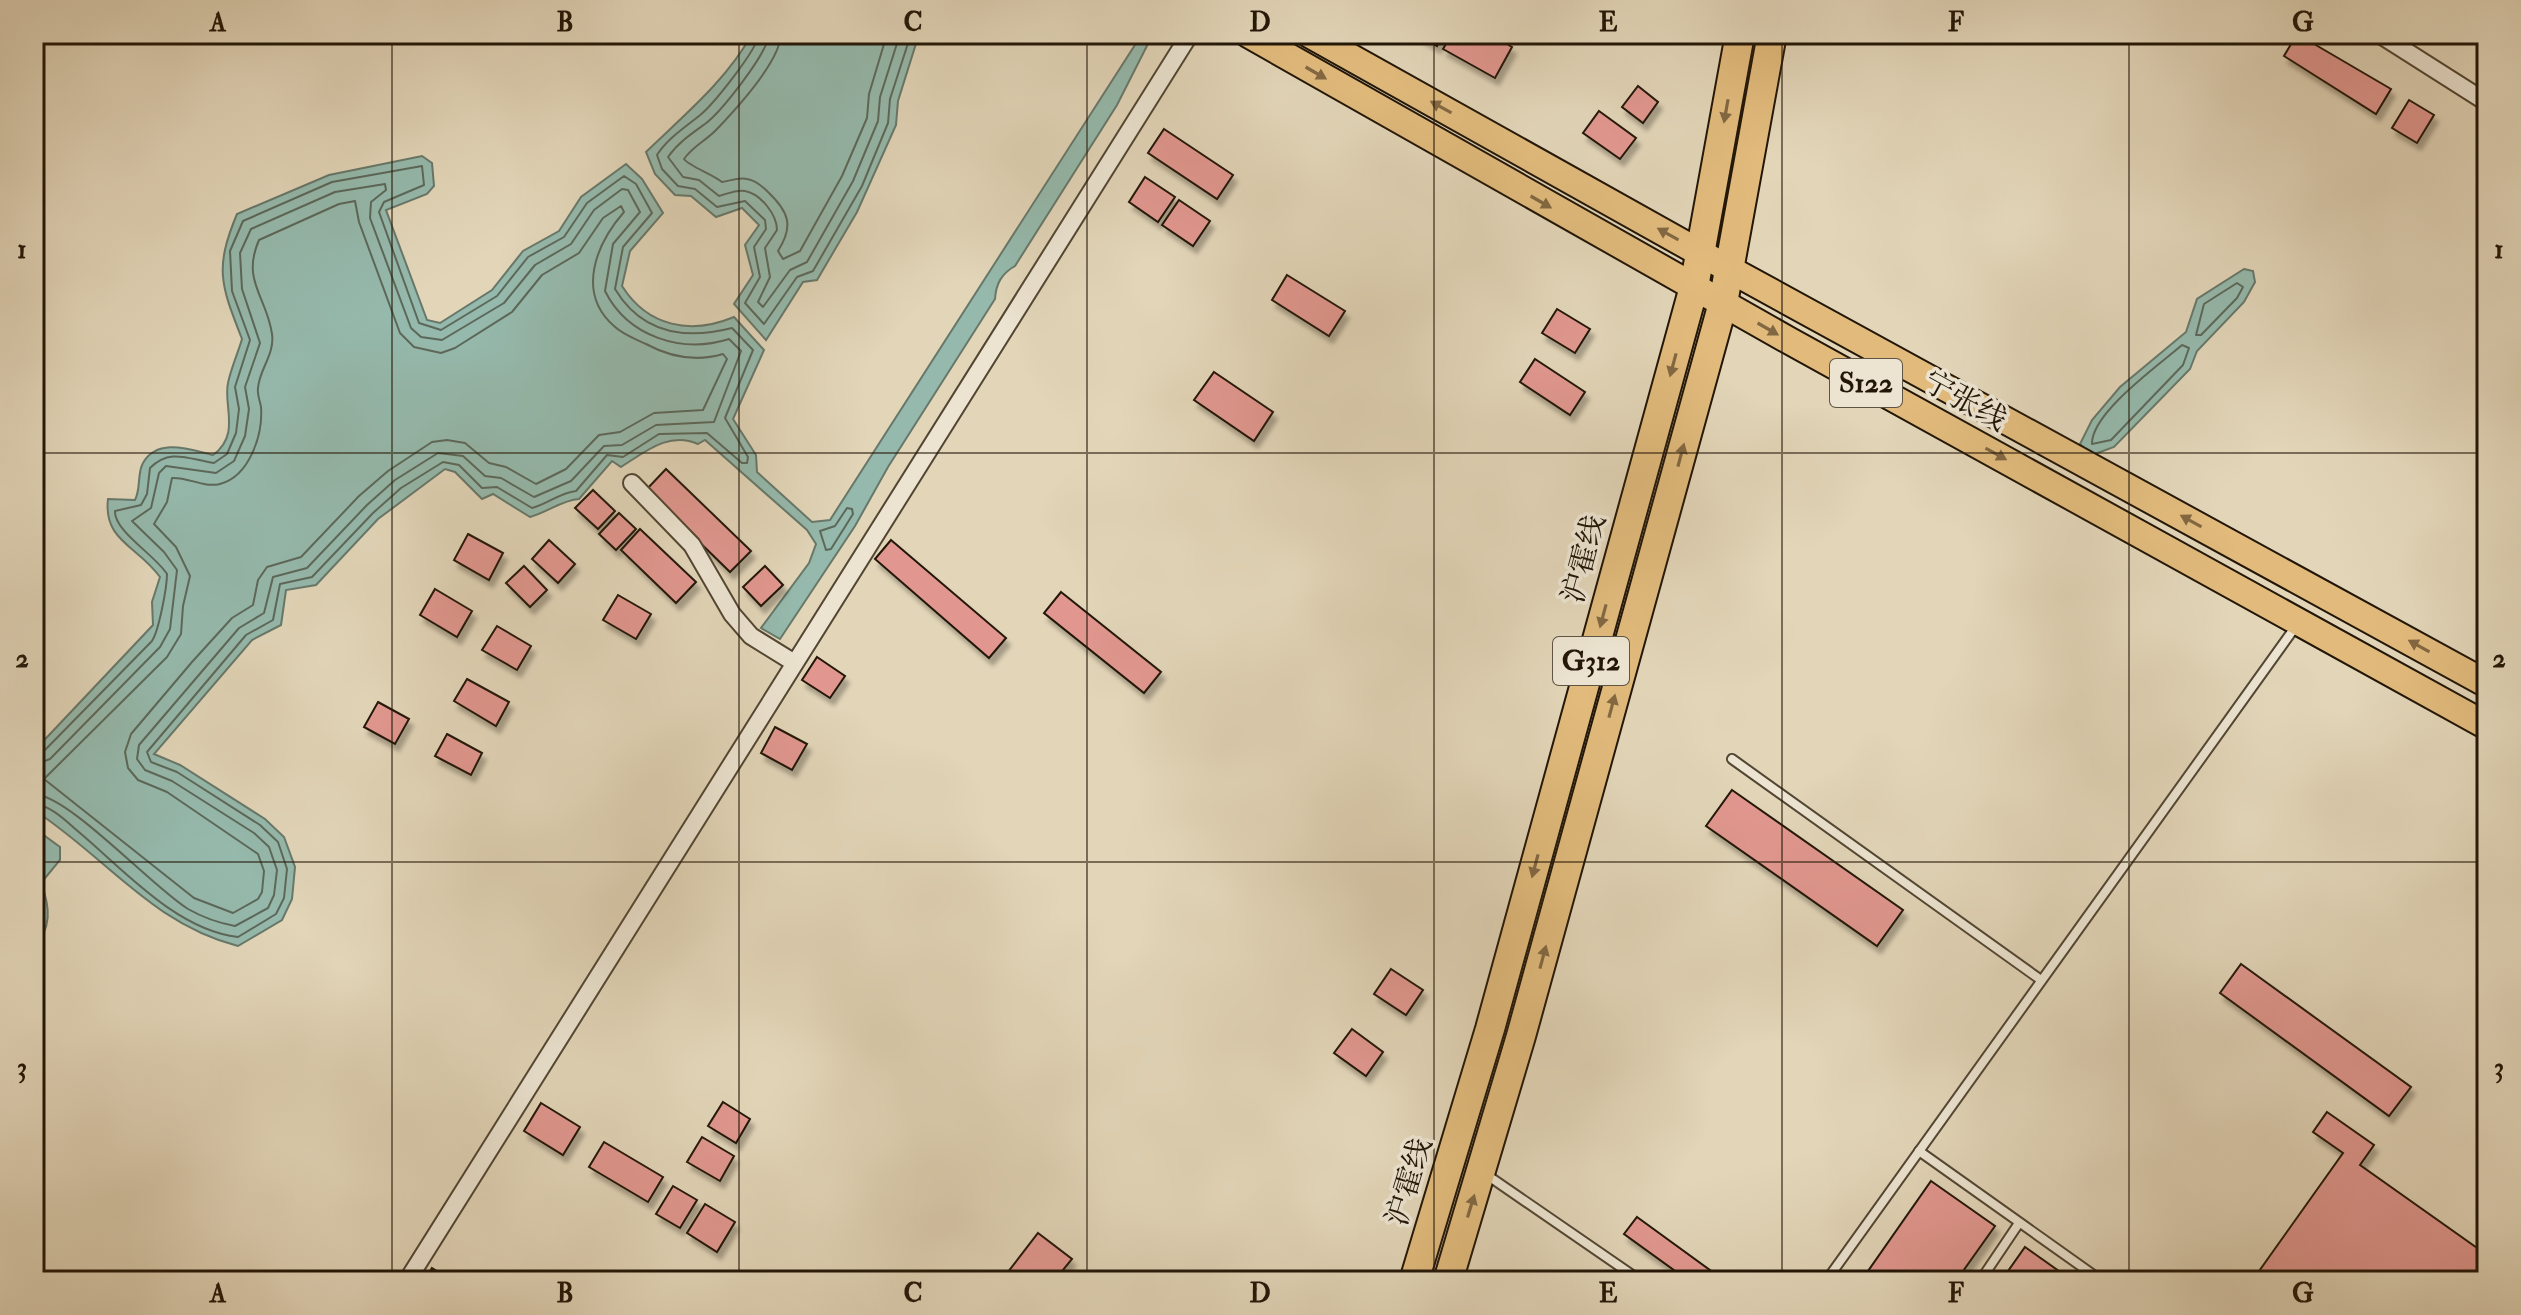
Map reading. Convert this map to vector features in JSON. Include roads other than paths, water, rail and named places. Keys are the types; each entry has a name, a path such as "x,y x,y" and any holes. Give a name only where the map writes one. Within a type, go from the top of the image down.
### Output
{"highway":[{"name":"沪霍线","path":"1414,1281 1451,1163 1694,287 1740,34"},
{"name":"G312","path":"1448,1281 1482,1171 1723,303 1772,34"},
{"path":"1451,1163 1482,1171"}],"main road":[{"name":"宁张线","path":"1248,34 1694,287 2487,726"},
{"name":"宁张线","path":"1309,34 1729,269 2487,684"}],"street":[{"path":"407,1281 1190,34"},
{"path":"2379,34 2486,102"},
{"path":"632,483 692,545 732,614 751,636 793,662"}],"lane":[{"path":"1826,1281 2299,622"},
{"path":"1732,759 2041,980"},
{"path":"1919,1151 2102,1281"},
{"path":"1482,1171 1641,1281"},
{"path":"1980,1281 2019,1223"}],"water":[{"path":"752,34 919,34 898,101 896,125 857,212 817,280 803,282 766,340 734,304 753,275 745,245 759,225 742,208 716,217 691,196 675,195 655,174 646,152 717,82"},
{"path":"1142,34 1153,34 1117,105 1015,266 1000,280 995,299 888,467 855,526 780,639 761,628 809,563 816,544 807,530 705,440 698,444 677,440 667,442 621,467 612,461 579,499 530,517 493,494 482,499 455,472 445,469 378,519 316,585 286,590 281,625 252,640 154,754 180,765 265,819 284,837 295,867 292,899 282,920 238,946 207,936 155,906 34,810 34,751 153,625 152,602 160,577 116,534 108,513 108,499 135,500 141,467 157,450 175,447 213,455 226,438 229,429 228,383 242,339 225,290 223,263 237,214 329,175 422,156 432,163 434,186 427,194 386,210 427,320 440,323 492,290 523,251 559,231 581,197 626,164 642,179 663,213 630,251 622,286 644,311 672,324 702,326 734,317 764,350 733,419 756,455 757,472 812,522 830,520"},
{"path":"2244,269 2253,271 2255,282 2244,302 2197,351 2190,369 2114,447 2092,455 2080,444 2092,420 2120,387 2186,332 2197,299"},
{"path":"34,828 60,847 60,860 41,883 48,918 34,950"}]}
